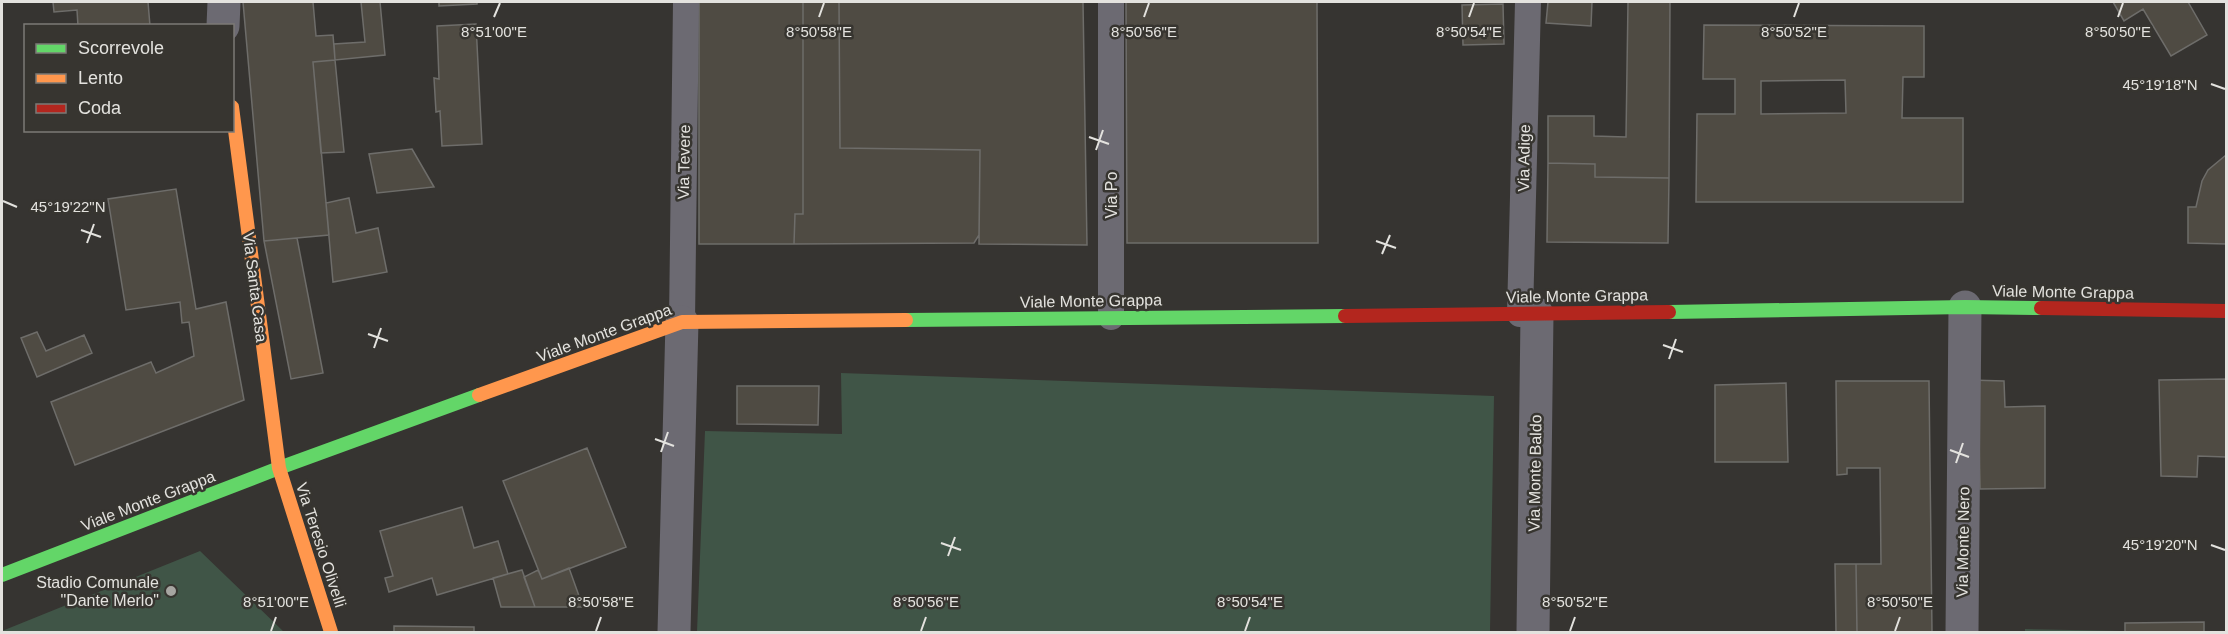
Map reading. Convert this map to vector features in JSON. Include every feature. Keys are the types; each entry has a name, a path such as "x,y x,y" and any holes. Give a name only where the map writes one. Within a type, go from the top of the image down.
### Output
{"street":[{"path":"223,24 224,2"},
{"name":"Via Santa Casa","path":"234,122 279,468"},
{"name":"Viale Monte Grappa","path":"2,575 279,468 682,322 1528,314 1965,307 2226,311"},
{"name":"Via Monte Nero","path":"1962,627 1965,307"},
{"name":"Via Monte Baldo","path":"1528,314 1533,633"},
{"path":"674,633 682,322"},
{"name":"Via Teresio Olivelli","path":"279,468 332,633"}],"lane":[{"name":"Via Tevere","path":"682,322 686,2"},
{"name":"Via Po","path":"1111,2 1111,317"},
{"name":"Via Adige","path":"1528,2 1528,314"}],"green space":[{"path":"841,373 1494,396 1490,632 697,632 705,431 842,434"},
{"name":"Stadio Comunale \"Dante Merlo\"","path":"200,551 284,632 2,632 2,631"},
{"path":"2025,629 2123,631 2123,632 2025,632"}],"building":[{"path":"53,2 148,2 150,24 78,24 77,10 54,12"},
{"path":"243,2 313,2 316,36 333,35 335,60 313,62 329,235 264,241"},
{"path":"361,2 380,2 385,55 335,60 334,44 365,42"},
{"path":"439,2 477,2 477,4 439,6"},
{"path":"699,2 803,2 803,214 795,214 794,244 699,244"},
{"path":"803,2 839,2 840,148 980,150 979,235 974,243 794,244 795,214 803,214"},
{"path":"839,2 1083,2 1087,245 979,244 980,150 840,148"},
{"path":"1126,2 1317,2 1318,243 1127,243"},
{"path":"1548,2 1592,2 1591,26 1546,23"},
{"path":"1628,2 1670,2 1669,178 1595,177 1595,164 1548,163 1548,116 1594,116 1594,136 1626,137"},
{"path":"2113,2 2188,2 2207,35 2171,56 2143,9 2124,21"},
{"path":"1503,4 1504,44 1463,45 1462,5"},
{"path":"476,24 482,144 442,146 440,111 436,112 434,78 439,79 437,26"},
{"path":"1704,25 1924,26 1924,77 1903,77 1902,118 1963,118 1963,202 1696,202 1697,114 1735,114 1735,79 1703,79","holes":["1845,80 1846,113 1761,114 1761,81"]},
{"path":"335,60 344,152 321,153 313,62"},
{"path":"412,149 434,187 377,193 369,154"},
{"path":"2226,155 2226,244 2188,243 2188,207 2196,207 2202,181 2208,170"},
{"path":"1548,163 1595,164 1595,177 1669,178 1668,243 1547,242"},
{"path":"176,189 196,309 226,302 244,400 75,465 51,402 151,362 156,373 194,356 189,322 182,323 180,302 126,310 108,199"},
{"path":"349,198 356,233 378,228 387,272 333,282 326,203"},
{"path":"297,238 323,373 291,379 264,241"},
{"path":"37,332 46,351 84,335 92,353 37,377 21,338"},
{"path":"2226,379 2226,457 2198,456 2197,477 2161,476 2159,380"},
{"path":"1969,380 2004,381 2005,407 2045,406 2045,488 1980,489 1979,434"},
{"path":"1836,381 1929,381 1932,632 1857,632 1856,564 1881,564 1880,468 1847,468 1847,474 1837,475"},
{"path":"1786,383 1788,462 1715,462 1715,385"},
{"path":"737,386 819,386 818,425 737,424"},
{"path":"587,448 626,547 542,579 503,481"},
{"path":"462,507 474,548 498,541 508,574 437,595 432,578 389,592 385,578 393,576 380,531"},
{"path":"1835,564 1856,564 1857,632 1836,632"},
{"path":"569,568 583,607 535,607 524,577 538,570 542,579"},
{"path":"522,570 535,607 501,607 493,578"},
{"path":"2204,622 2204,632 2125,632 2125,623"},
{"path":"394,626 474,627 474,632 394,632"}],"traffic: fast":[{"path":"1669,312 1965,307 2041,308"},
{"path":"906,320 1345,316"},
{"path":"2,575 279,468 479,395"}],"traffic: slow":[{"path":"234,122 279,468 331,632"},
{"path":"479,395 682,322 906,320"}],"traffic: jam":[{"path":"2041,308 2226,311"},
{"path":"1345,316 1669,312"}],"place":[{"name":"Stadio Comunale \"Dante Merlo\"","path":"171,591"}]}
